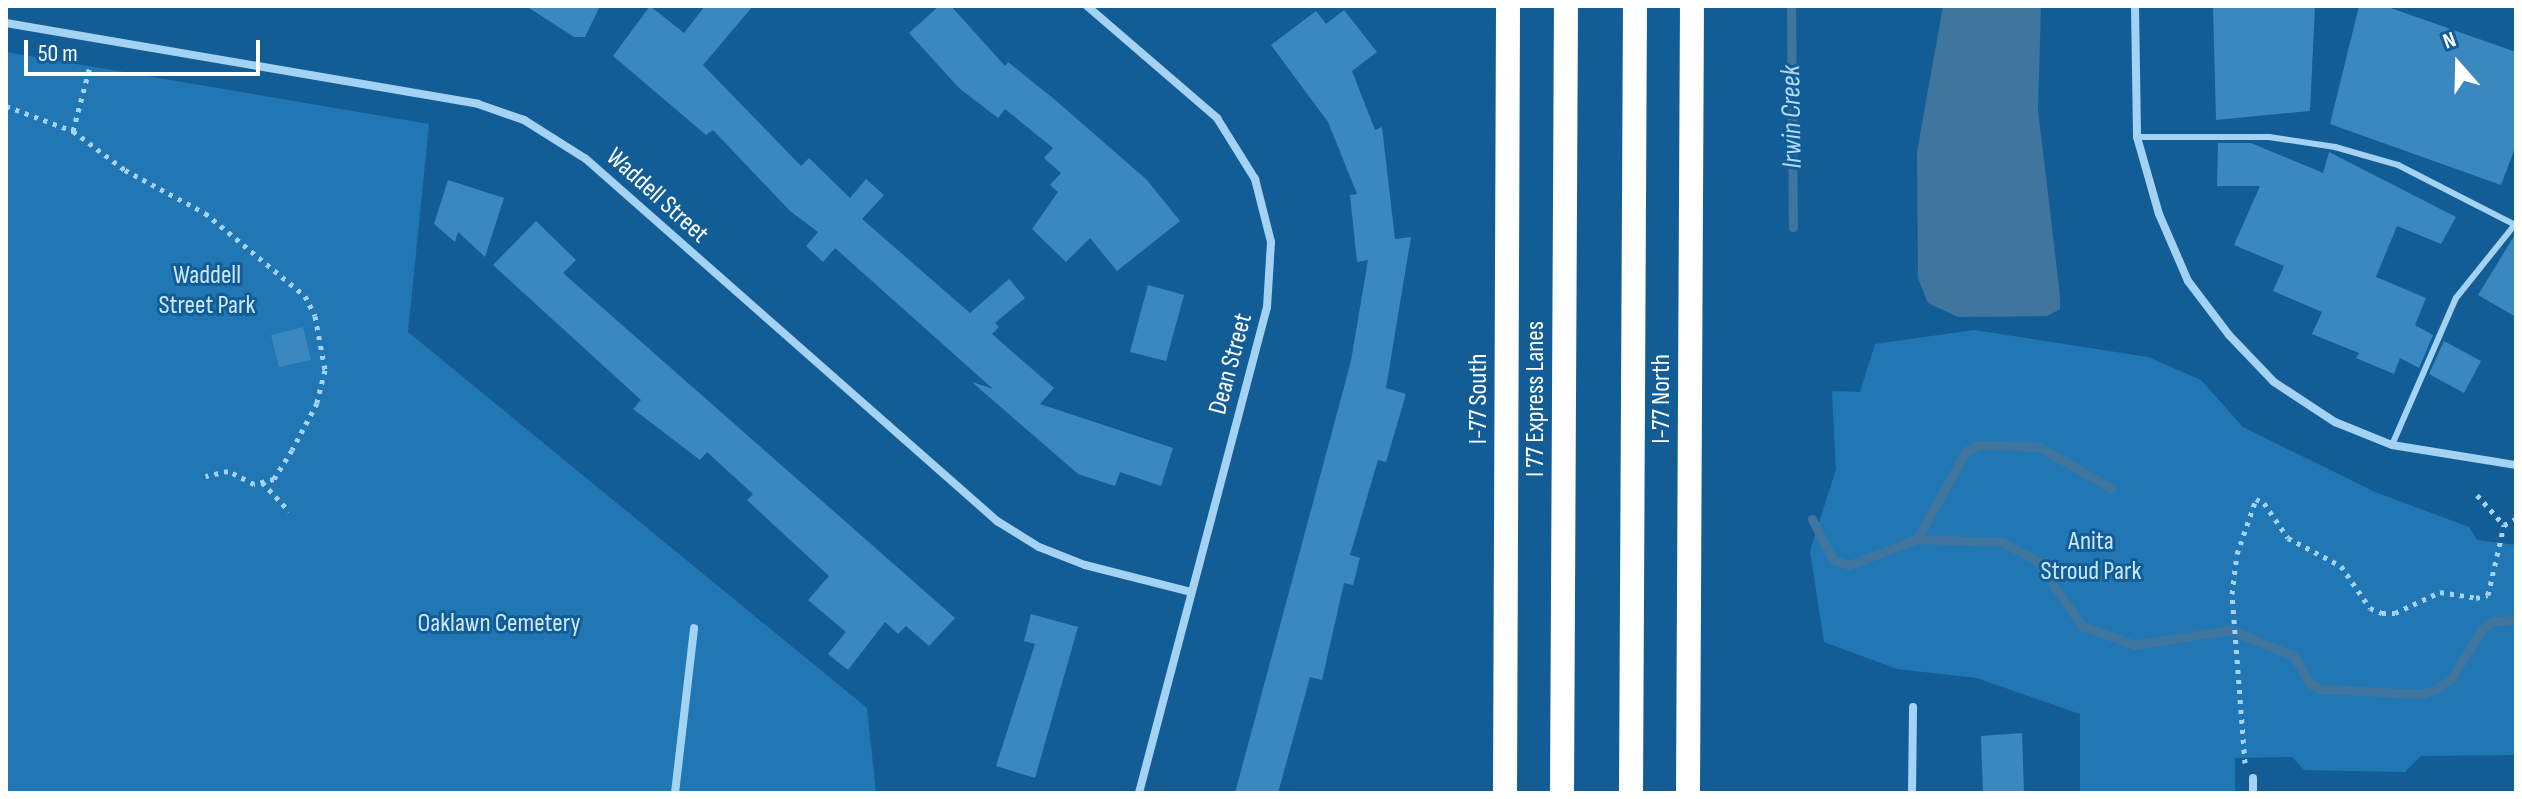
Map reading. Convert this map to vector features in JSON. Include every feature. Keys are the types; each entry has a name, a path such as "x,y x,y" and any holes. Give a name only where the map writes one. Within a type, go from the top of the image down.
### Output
{"highway":[{"name":"I-77 South","path":"1505,793 1508,6"},
{"name":"I 77 Express Lanes","path":"1562,793 1566,6"},
{"path":"1631,793 1635,6"},
{"name":"I-77 North","path":"1688,793 1692,6"}],"street":[{"name":"Dean Street","path":"1087,6 1217,118 1255,179 1267,220 1267,307 1139,793"},
{"path":"2135,6 2137,137 2159,214 2188,281 2229,335 2274,382 2335,422 2392,445 2516,465"},
{"name":"Waddell Street","path":"6,23 478,104 524,120 586,159 997,521 1039,547 1085,565 1191,592"},
{"path":"675,793 694,628"},
{"path":"1912,793 1913,707"},
{"path":"2253,778 2253,793"}],"lane":[{"path":"2137,137 2269,137 2335,147 2398,165 2516,224 2456,298 2392,445"}],"path":[{"path":"73,131 90,66"},
{"path":"6,106 73,131 125,170 205,213 305,296 315,316 325,370 317,403 292,450 274,479 254,484 228,471 206,476"},
{"path":"262,482 289,511"},
{"path":"2477,495 2504,525"},
{"path":"2253,778 2243,758 2241,664 2233,616 2237,554 2256,499 2264,503 2288,538 2341,566 2370,608 2382,613 2395,613 2440,592 2476,598 2488,595 2504,525"},
{"path":"2504,525 2516,519"}],"green space":[{"name":"Waddell Street Park","path":"6,52 429,124 408,332 867,708 876,793 6,793"},
{"name":"Anita Stroud Park","path":"1974,330 2148,357 2201,380 2243,427 2375,492 2469,527 2477,540 2516,545 2516,755 2421,756 2405,772 2304,770 2292,757 2235,758 2235,793 2080,793 2080,714 1977,678 1897,669 1824,642 1810,551 1836,469 1832,391 1860,392 1875,344"}],"shaded area":[{"path":"1943,6 2041,6 2038,110 2060,295 2060,309 2047,316 1958,317 1928,303 1918,278 1917,152"}],"building":[{"path":"526,6 600,6 585,37 574,37"},
{"path":"650,6 684,33 705,6 753,6 703,65 801,166 809,158 850,198 866,179 884,195 862,219 970,313 1009,279 1025,298 995,323 999,327 992,334 1054,388 1040,404 1173,448 1161,486 1120,472 1115,486 1078,474 972,382 993,389 835,248 823,262 806,246 818,232 790,211 713,130 706,135 613,56"},
{"path":"939,6 951,6 1005,66 1008,62 1147,180 1180,221 1117,271 1090,238 1066,262 1032,229 1058,192 1050,185 1061,173 1044,158 1053,148 1005,109 998,118 959,88 909,33"},
{"path":"2213,6 2315,6 2310,111 2216,120"},
{"path":"2359,6 2385,6 2516,52 2516,145 2501,185 2330,124"},
{"path":"1344,10 1377,52 1352,71 1375,130 1382,127 1395,239 1411,237 1386,388 1406,394 1386,462 1378,460 1350,555 1360,558 1353,585 1344,583 1322,680 1310,677 1278,793 1235,793 1351,361 1368,260 1357,262 1350,195 1357,194 1328,122 1271,45 1316,11 1326,24"},
{"path":"2218,143 2251,143 2323,173 2329,152 2456,217 2441,244 2397,226 2376,277 2426,298 2415,325 2433,335 2419,368 2400,358 2394,374 2356,358 2359,353 2312,334 2322,312 2273,291 2284,266 2234,245 2260,186 2217,186"},
{"path":"448,180 504,198 485,257 458,232 455,242 434,224"},
{"path":"536,221 576,260 563,273 955,618 929,646 906,626 898,634 885,622 848,670 828,654 846,632 808,600 829,576 747,500 753,494 707,452 700,460 633,409 641,400 493,265"},
{"path":"2516,233 2516,317 2478,295"},
{"path":"1148,285 1184,295 1166,361 1130,352"},
{"path":"303,327 311,360 279,367 271,335"},
{"path":"2444,341 2481,361 2464,393 2429,374"},
{"path":"1031,614 1078,627 1035,778 996,766 1035,644 1024,641"},
{"path":"2022,733 2024,793 1983,793 1981,736"}],"waterway":[{"name":"Irwin Creek","path":"1791,6 1793,227"},
{"path":"1917,539 1966,451 1980,445 2039,447 2111,488"},
{"path":"1812,519 1833,560 1849,565 1917,539 2002,542 2037,561 2082,626 2135,645 2230,630 2294,656 2310,684 2322,689 2422,694 2437,689 2451,679 2482,629 2493,621 2516,620"}],"park label":[{"name":"Oaklawn Cemetery","path":"499,624"}]}
